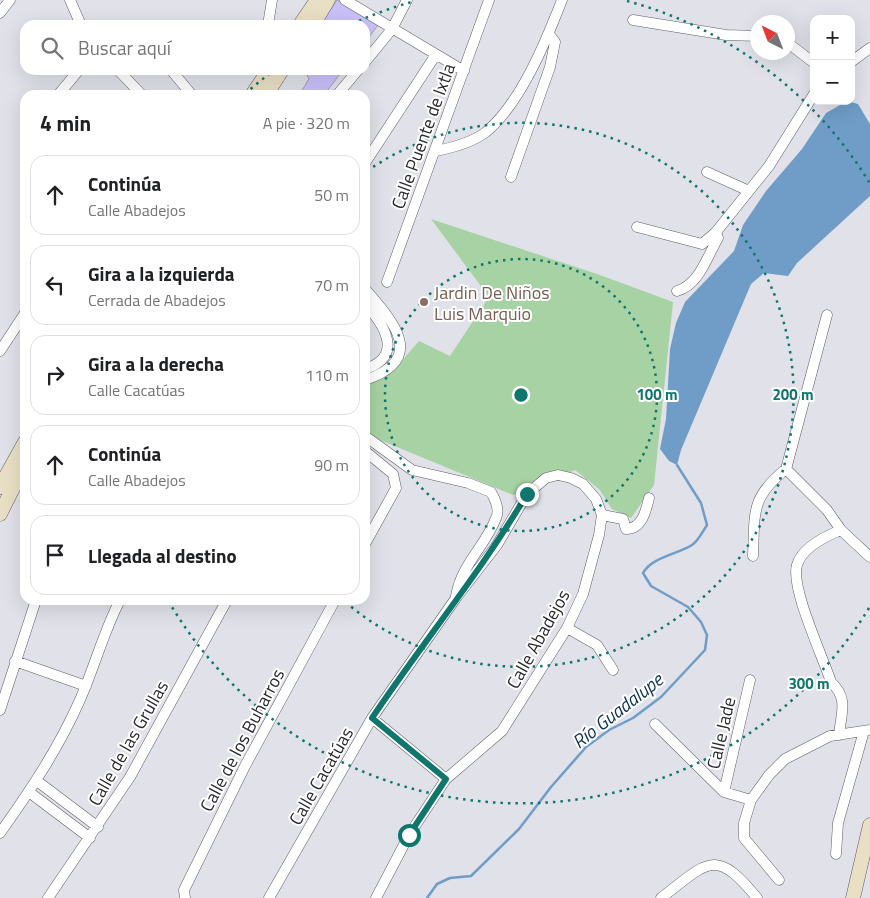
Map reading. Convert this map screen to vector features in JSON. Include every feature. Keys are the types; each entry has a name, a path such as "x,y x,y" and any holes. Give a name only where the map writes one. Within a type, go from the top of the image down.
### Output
{"main road":[{"path":"303,20 317,0"},
{"path":"316,20 328,0"},
{"path":"255,90 266,75"},
{"path":"269,90 279,75"},
{"path":"0,487 20,457"},
{"path":"0,514 20,461"},
{"path":"852,898 870,825"}],"street":[{"path":"0,13 10,0"},
{"path":"70,0 79,20"},
{"path":"269,20 272,0"},
{"path":"345,0 435,56 464,71"},
{"path":"370,56 392,29 407,0"},
{"name":"Calle Puente de Ixtla","path":"387,282 436,151 489,0"},
{"path":"436,151 448,149 486,131 502,114 528,76 549,34 562,0"},
{"path":"633,20 717,34 750,36"},
{"path":"511,177 550,67 554,42 549,34"},
{"path":"795,48 810,60"},
{"path":"854,60 870,48"},
{"path":"370,154 435,56"},
{"path":"62,90 75,75"},
{"path":"123,75 137,90"},
{"path":"175,75 188,90"},
{"path":"342,90 354,75"},
{"path":"637,227 702,244 716,232 769,166 810,100"},
{"path":"707,172 749,191"},
{"path":"676,291 686,288 693,282 718,238 716,232"},
{"path":"370,295 389,316 400,336 398,358 393,366 382,375 370,379"},
{"path":"370,311 384,330 388,343 387,354 380,362 370,367"},
{"path":"753,556 756,506 762,492 786,469 827,315"},
{"path":"0,351 20,321"},
{"path":"370,440 412,470 468,482 491,492 496,502 497,517 461,575 456,598"},
{"path":"370,455 393,474 396,488 370,535"},
{"path":"786,469 827,510 841,530 870,557"},
{"path":"456,598 497,546 527,494 546,478 558,475 571,478 583,484 596,499 602,515 623,520 626,529 632,529 641,522 649,498"},
{"name":"Calle Abadejos","path":"376,898 409,835 446,779 502,732 567,628 582,594 599,535 602,515"},
{"path":"839,735 843,699 840,691 831,682 800,601 796,566 802,554 827,536 841,530"},
{"name":"Calle Cacatúas","path":"269,898 372,718 456,598"},
{"path":"0,710 34,605"},
{"path":"0,832 37,782 64,734 86,686 109,621 117,605"},
{"name":"Calle de las Grullas","path":"48,898 98,827 130,777 224,605"},
{"name":"Calle de los Buharros","path":"185,898 184,890 245,766 332,605"},
{"path":"567,628 597,645 613,670"},
{"path":"16,662 86,686"},
{"name":"Calle Jade","path":"724,792 750,680"},
{"path":"372,718 446,779"},
{"path":"655,724 724,792 751,800"},
{"path":"779,880 752,850 744,838 744,823 751,800 769,775 785,759 830,736 867,730 838,823 836,854"},
{"path":"37,782 98,827"},
{"path":"29,792 90,838"},
{"path":"661,898 702,868 713,863 726,866 757,898"}],"green space":[{"path":"431,219 600,275 673,302 654,485 631,518 612,509 599,489 575,470 513,495 370,436 370,378 401,362 419,341 450,356 489,297"}],"water":[{"path":"855,103 858,104 870,124 870,196 797,263 788,276 764,273 751,284 681,450 677,465 669,461 660,449 666,419 670,349 676,323 685,302 734,251 743,225 766,191 802,149 826,113 840,105 855,105"}],"building":[{"path":"337,0 379,24 370,36 370,20 323,20"},
{"path":"307,75 339,75 328,90 302,90 309,79"}],"waterway":[{"name":"Río Guadalupe","path":"427,898 437,884 450,878 471,876 519,829 551,787 586,747 609,730 633,718 661,697 705,650 707,635 701,622 688,607 651,586 643,573 652,563 692,545 707,525 701,503 677,465"}],"place":[{"name":"Jardin De Niños Luis Marquio","path":"424,302"}],"route":[{"path":"409,835 446,779 372,718 456,598 497,546 527,494"}]}
